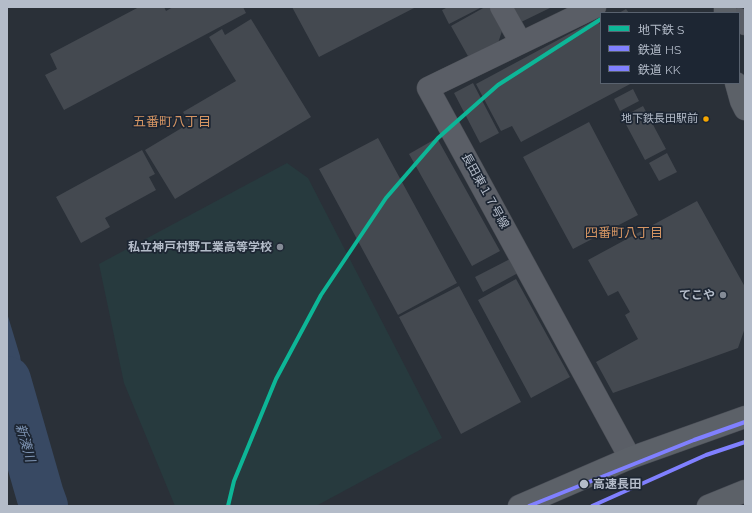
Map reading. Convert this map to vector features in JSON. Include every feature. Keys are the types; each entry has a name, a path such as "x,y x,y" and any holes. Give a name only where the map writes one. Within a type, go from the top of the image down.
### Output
{"main road":[{"path":"736,84 740,101 745,109"},
{"path":"519,506 630,458 745,418"},
{"path":"708,506 745,491"}],"street":[{"path":"501,7 521,43"},
{"name":"長田東１７号線","path":"595,7 428,88 630,458"}],"green space":[{"path":"287,163 308,178 442,438 316,506 175,506 124,383 99,264"}],"water":[{"path":"7,313 20,356 24,382 65,506 51,506 7,390"}],"building":[{"path":"139,7 164,7 166,11 173,7 243,7 246,13 64,110 45,75 57,69 50,54"},
{"path":"292,7 416,7 319,57"},
{"path":"448,7 482,7 449,24 442,10"},
{"path":"485,7 494,7 504,25 498,43 469,58 451,26"},
{"path":"508,7 552,7 517,24"},
{"path":"626,9 628,12 621,12"},
{"path":"251,19 311,117 175,199 145,150 190,123 183,112 236,81 209,37 222,29 225,35"},
{"path":"597,19 600,24 600,84 630,84 521,142 512,126 501,131 476,84"},
{"path":"473,83 499,133 480,143 454,93"},
{"path":"633,89 639,101 620,111 614,99"},
{"path":"643,106 666,149 645,160 622,117"},
{"path":"589,122 638,215 573,249 523,157"},
{"path":"378,138 457,283 398,315 319,169"},
{"path":"437,138 500,251 472,266 409,154"},
{"path":"142,150 155,174 149,177 156,190 105,218 110,227 81,243 56,197"},
{"path":"667,153 677,172 659,181 649,163"},
{"path":"697,201 745,287 745,328 738,348 613,393 596,362 638,339 625,315 630,312 618,291 608,296 588,260"},
{"path":"510,259 518,273 483,292 475,277"},
{"path":"516,279 570,377 531,398 478,300"},
{"path":"459,286 521,402 461,434 399,317"}],"waterway":[{"name":"新湊川","path":"7,380 44,506"}],"metro line":[{"name":"S","path":"228,506 234,481 276,379 321,295 386,198 438,138 498,85 600,20"}],"rail line":[{"name":"HS","path":"529,506 694,440 745,422"},
{"name":"KK","path":"592,506 706,455 745,442"}],"place":[{"name":"地下鉄長田駅前","path":"706,119"},
{"name":"私立神戸村野工業高等学校","path":"280,247"},
{"name":"てこや","path":"723,295"},
{"name":"高速長田","path":"584,484"}],"district":[{"name":"五番町八丁目","path":"172,122"},
{"name":"四番町八丁目","path":"624,233"}]}
